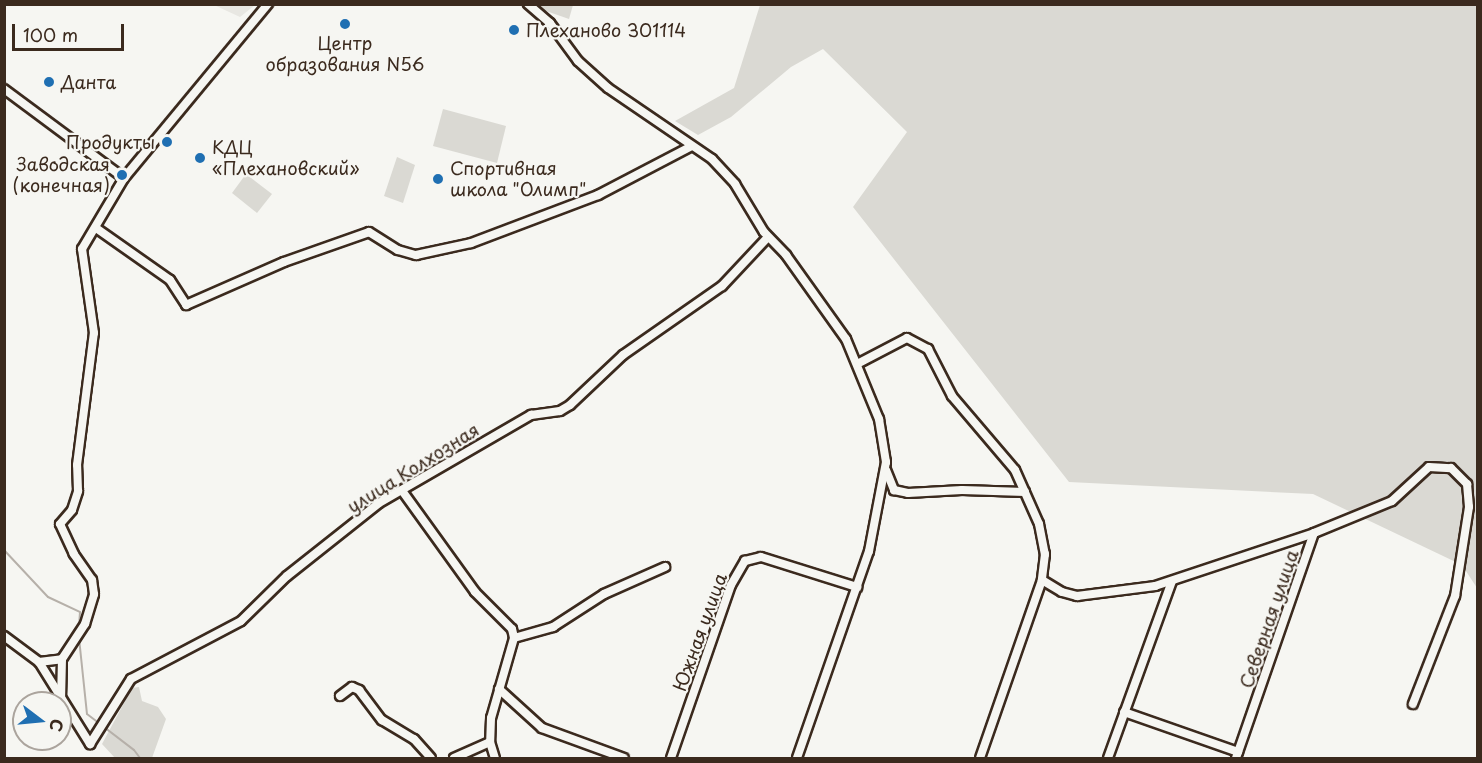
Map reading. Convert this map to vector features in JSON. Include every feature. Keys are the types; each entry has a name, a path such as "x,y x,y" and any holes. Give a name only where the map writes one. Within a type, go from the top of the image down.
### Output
{"street":[{"path":"61,691 62,659 85,624 94,594 92,580 74,554 60,524 72,510 78,491 94,333 82,249 124,178 268,4"},
{"path":"528,4 550,23 578,61 608,88 690,147 712,159 735,184 768,237 839,328 859,363 884,434 886,465 894,490 908,494 962,490 1025,492"},
{"path":"4,89 124,178"},
{"path":"96,228 170,280 186,305 284,262 369,232 411,255 471,243 598,195 690,147"},
{"name":"улица Колхозная","path":"72,717 90,744 131,680 240,621 287,576 358,516 403,492 531,415 560,411 570,405 643,339 722,286 768,237"},
{"path":"859,363 907,338 927,349 952,396 1015,471 1043,539 1042,580 980,759"},
{"path":"797,759 869,551 886,465"},
{"path":"1314,533 1392,501 1429,467 1451,468 1467,484 1469,507 1455,596 1413,704"},
{"path":"403,492 475,592 508,621 514,638 499,689 490,742 495,759"},
{"name":"Северная улица","path":"1042,580 1062,592 1077,596 1172,581 1314,533"},
{"name":"Северная улица","path":"1124,712 1237,755 1314,533"},
{"name":"Южная улица","path":"671,759 731,585 745,561 761,557 857,587"},
{"path":"514,638 553,627 604,594 665,567"},
{"path":"1108,759 1172,581"},
{"path":"4,636 39,662 55,691"},
{"path":"39,662 62,659"},
{"path":"340,696 351,687 359,690 382,720 414,739 431,759"},
{"path":"499,689 542,728 624,759"},
{"path":"454,759 490,742"}],"shaded area":[{"path":"214,5 255,5 240,17"},
{"path":"529,5 573,5 569,19"},
{"path":"760,5 1477,5 1477,588 1462,565 1313,494 1069,482 853,207 907,132 823,49 791,67 731,117 698,135 675,121 734,88"},
{"path":"443,109 506,126 497,163 433,146"},
{"path":"397,157 415,165 403,203 384,196"},
{"path":"246,174 272,194 257,213 232,193"},
{"path":"139,687 142,701 158,707 166,719 152,758 115,758 102,744 132,688"}],"waterway":[{"path":"4,550 48,597 80,612 79,627"},
{"path":"79,638 87,714 134,750 140,758"}],"place":[{"name":"Центр образования N56","path":"345,24"},
{"name":"Плеханово 301114","path":"514,30"},
{"name":"Данта","path":"49,82"},
{"name":"Продукты","path":"167,142"},
{"name":"КДЦ «Плехановский»","path":"200,158"},
{"name":"Заводская (конечная)","path":"122,175"},
{"name":"Спортивная школа \"Олимп\"","path":"438,179"}]}
